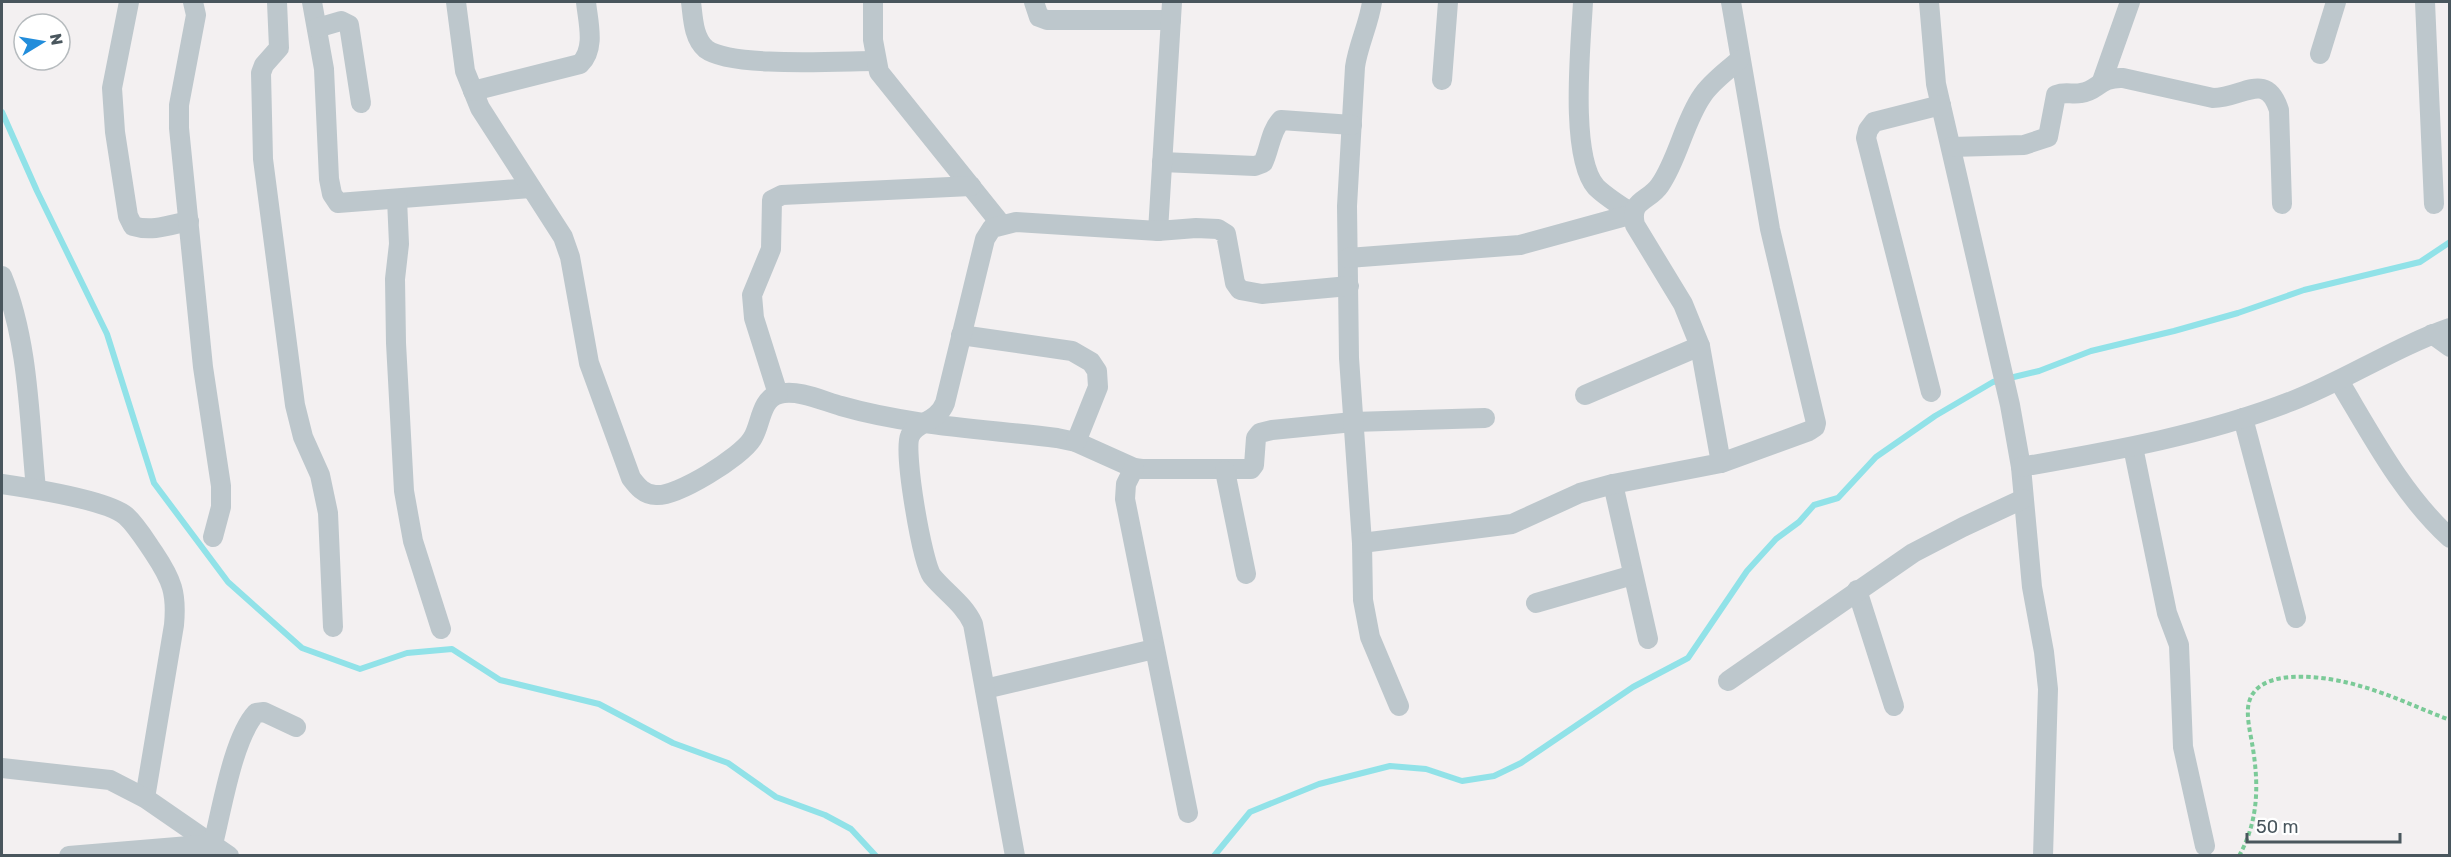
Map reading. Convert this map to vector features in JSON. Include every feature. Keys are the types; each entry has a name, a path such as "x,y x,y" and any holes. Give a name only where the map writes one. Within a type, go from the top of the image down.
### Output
{"street":[{"path":"129,2 112,88 115,132 128,216 133,226 142,229 154,229 189,221"},
{"path":"194,2 196,15 179,105 179,128 203,367 221,486 221,507 213,537"},
{"path":"277,2 279,48 264,65 261,73 263,159 295,405 303,437 320,475 328,513 333,627"},
{"path":"312,2 324,69 332,194 338,203 531,188"},
{"path":"456,2 465,71 480,108 563,237 570,257 593,378 631,478 639,488 650,495 667,494 709,474 743,450 753,438 769,400 778,394 807,396 865,413 926,423 1076,442 1134,468 1225,471 1252,468 1254,442 1260,433 1272,429 1353,422 1485,418"},
{"path":"473,91 580,64 586,58 590,38 586,2"},
{"path":"691,2 696,35 705,48 716,54 779,62 875,61"},
{"path":"873,2 875,61 879,72 1001,224"},
{"path":"1034,2 1039,17 1047,20 1172,11 1158,231"},
{"path":"1372,2 1370,21 1357,55 1352,125 1347,206 1349,358 1365,621 1399,706"},
{"path":"1442,80 1448,2"},
{"path":"1583,2 1579,73 1583,159 1596,187 1633,214"},
{"path":"1362,543 1512,524 1580,493 1613,484 1721,463 1815,427 1816,423 1770,229 1739,60 1731,2"},
{"path":"1929,2 1936,84 2010,405 2021,467 2033,594 2044,652 2048,689 2043,855"},
{"path":"2102,81 2130,2"},
{"path":"2320,54 2336,2"},
{"path":"2425,2 2434,204"},
{"path":"317,28 341,21 349,25 361,103"},
{"path":"1721,463 1700,346 1683,304 1635,225 1633,214 1637,206 1660,186 1694,109 1704,93 1739,60"},
{"path":"1951,147 2036,143 2048,137 2056,95 2064,92 2080,93 2091,90 2111,77 2213,98 2226,98 2255,88 2267,90 2275,97 2279,110 2282,204"},
{"path":"1930,392 1866,138 1874,122 1941,105"},
{"path":"1162,162 1255,166 1263,163 1273,129 1281,120 1352,125"},
{"path":"778,394 754,318 752,295 771,249 772,200 782,195 971,186"},
{"path":"397,199 399,244 395,279 396,332 404,491 413,541 441,629"},
{"path":"1348,258 1520,245 1633,214"},
{"path":"1015,855 973,624 962,606 932,575 921,544 908,441 910,434 941,413 985,239 992,228 1016,222 1158,231 1218,229 1226,234 1235,284 1240,290 1250,293 1284,293 1349,286"},
{"path":"2,276 16,315 21,341 36,489"},
{"path":"2021,467 2133,447 2243,418 2291,402 2339,381 2441,331 2450,347"},
{"path":"961,335 1072,351 1090,362 1097,371 1098,387 1076,442"},
{"path":"1585,395 1700,346"},
{"path":"2339,381 2390,466 2431,521 2450,538"},
{"path":"2243,418 2296,618"},
{"path":"2133,447 2168,614 2179,645 2183,747 2205,846"},
{"path":"1134,468 1126,484 1125,499 1188,813"},
{"path":"1225,471 1246,574"},
{"path":"2,484 36,489 109,507 124,515 137,529 173,585 176,601 174,626 145,798"},
{"path":"1613,484 1648,639"},
{"path":"1728,681 1913,553 2023,499"},
{"path":"1536,603 1633,575"},
{"path":"1857,590 1894,706"},
{"path":"985,689 1154,649"},
{"path":"221,850 239,745 251,718 256,713 264,712 296,727"},
{"path":"2,768 110,780 145,798 221,850"},
{"path":"69,855 221,850"}],"path":[{"path":"2239,855 2253,823 2257,798 2256,767 2248,710 2249,700 2262,684 2293,677 2318,678 2358,685 2450,720"}],"waterway":[{"path":"2,112 37,191 107,334 154,483 228,582 302,648 360,669 407,653 452,649 500,680 599,704 673,743 728,763 776,797 825,815 851,829 876,856"},
{"path":"1214,856 1250,812 1319,784 1390,766 1426,769 1462,781 1494,776 1521,763 1633,687 1688,658 1747,571 1776,539 1799,522 1814,505 1838,498 1876,457 1935,416 1993,382 2039,371 2091,351 2238,313 2304,290 2420,262 2450,242"}]}
